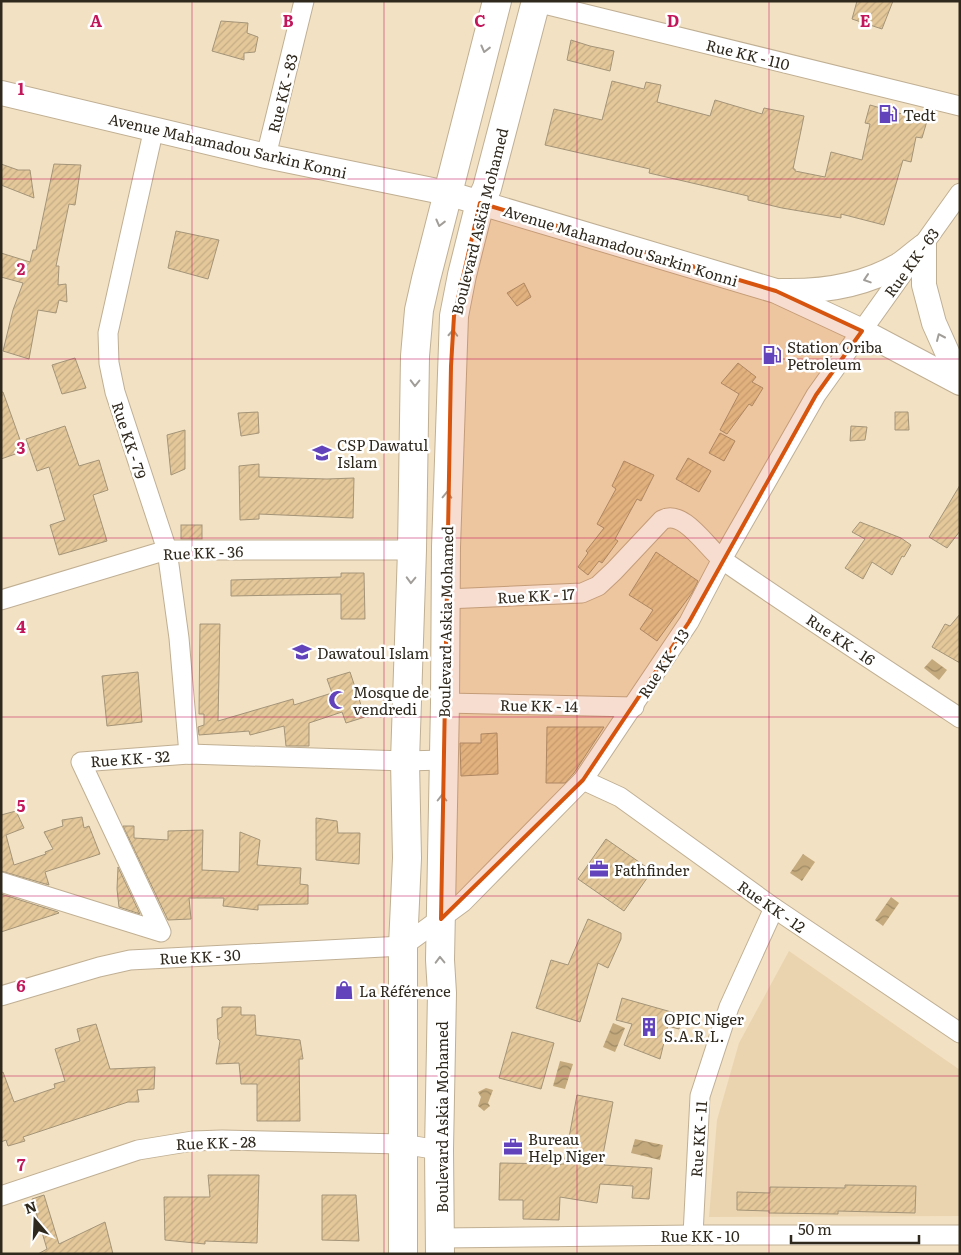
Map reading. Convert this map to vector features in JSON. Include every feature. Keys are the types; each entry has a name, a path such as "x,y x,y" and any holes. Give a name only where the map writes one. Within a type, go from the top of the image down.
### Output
{"main road":[{"path":"403,1254 405,761 412,550 415,356 419,310 497,1"},
{"name":"Boulevard Askia Mohamed","path":"440,1246 439,1150 442,993 440,960 446,528 454,316 480,203 487,188 536,2"}],"street":[{"name":"Rue KK - 83","path":"266,156 304,1"},
{"name":"Rue KK - 110","path":"536,2 960,106"},
{"name":"Avenue Mahamadou Sarkin Konni","path":"1,92 266,156 447,193 776,291 862,331 960,382"},
{"name":"Rue KK - 79","path":"154,128 108,333 109,363 115,392 167,550 178,638 189,754"},
{"name":"Rue KK - 63","path":"862,331 960,193"},
{"path":"776,291 840,288 878,275 900,264 924,246"},
{"path":"924,246 924,286 934,323 960,382"},
{"name":"Rue KK - 13","path":"403,946 463,902 583,780 690,622 722,559 816,395 862,331"},
{"name":"Rue KK - 17","path":"446,599 582,593 598,586 609,576 662,520 671,517 685,523"},
{"name":"Rue KK - 16","path":"685,523 722,559 960,718"},
{"name":"Rue KK - 36","path":"1,600 167,550 412,550"},
{"name":"Rue KK - 14","path":"445,703 634,707"},
{"name":"Rue KK - 32","path":"1,882 161,932 81,762 189,754 405,761 444,760"},
{"name":"Rue KK - 12","path":"583,780 620,797 774,908 960,1033"},
{"name":"Rue KK - 11","path":"692,1235 700,1096 729,1007 774,908"},
{"name":"Rue KK - 30","path":"1,996 130,960 403,946"},
{"name":"Rue KK - 28","path":"1,1196 138,1150 193,1141 402,1144 439,1150"},
{"name":"Rue KK - 10","path":"440,1246 692,1235 960,1235"}],"highlighted area":[{"path":"480,203 776,291 862,331 816,395 689,622 583,780 441,919 451,366 454,316"}],"shaded area":[{"path":"789,951 960,1070 960,1216 709,1217 717,1120 739,1043"}],"water":[{"path":"932,659 947,670 939,680 924,668"},
{"path":"803,854 815,862 802,881 790,873"},
{"path":"891,897 899,903 883,926 875,920"},
{"path":"613,1023 625,1028 615,1052 603,1047"},
{"path":"560,1061 573,1064 565,1089 553,1086"},
{"path":"486,1088 493,1090 488,1103 490,1106 484,1111 478,1106 481,1097 478,1092"},
{"path":"635,1139 663,1145 660,1160 631,1153"}],"building":[{"path":"857,1 893,1 882,29 852,19"},
{"path":"221,21 248,23 247,33 258,37 255,52 244,53 244,60 212,51"},
{"path":"571,40 614,51 610,71 567,60"},
{"path":"612,81 644,89 646,82 661,85 657,102 710,116 715,100 762,114 764,108 804,116 793,169 825,177 831,152 862,160 870,124 865,123 870,105 927,121 922,138 916,137 911,162 903,160 884,225 841,214 841,218 748,200 748,196 649,173 650,169 545,145 554,109 602,120"},
{"path":"1,164 18,170 30,170 34,198 1,185"},
{"path":"54,164 81,165 75,205 69,204 56,266 59,266 58,285 66,284 67,302 59,300 56,313 38,310 29,359 3,351 13,310 23,283 1,277 1,253 30,262 33,250 36,250"},
{"path":"176,231 219,240 208,279 168,268"},
{"path":"524,283 531,297 517,306 507,293"},
{"path":"75,358 86,388 62,394 52,365"},
{"path":"738,363 756,377 752,382 763,388 752,406 749,404 727,434 720,430 739,394 721,383"},
{"path":"1,392 3,392 24,451 1,459"},
{"path":"258,412 259,433 241,436 238,413"},
{"path":"895,412 908,412 909,430 895,430"},
{"path":"65,426 79,466 99,460 108,490 93,495 107,541 59,555 50,525 65,520 49,467 37,471 26,439"},
{"path":"851,426 867,427 865,440 850,441"},
{"path":"185,430 185,469 171,475 167,435"},
{"path":"720,433 735,441 724,461 709,453"},
{"path":"688,458 711,471 699,492 676,479"},
{"path":"624,461 654,475 641,501 637,499 615,539 618,541 602,563 599,561 588,575 578,567 588,553 586,551 604,528 597,524 616,489 612,486"},
{"path":"259,464 259,477 354,478 353,518 259,514 259,519 240,520 239,466"},
{"path":"960,485 960,531 947,548 929,537"},
{"path":"860,522 901,538 911,545 904,557 902,556 892,575 872,562 863,579 845,568 865,539 852,532"},
{"path":"181,525 202,525 202,539 181,539"},
{"path":"656,552 698,581 692,593 657,641 640,629 653,610 629,595"},
{"path":"341,573 364,573 365,619 341,619 341,594 231,596 231,580 341,577"},
{"path":"960,614 960,663 932,647 945,624 950,626"},
{"path":"200,624 220,624 218,721 293,699 294,705 332,693 327,679 350,672 365,717 346,723 342,712 309,723 309,746 286,746 284,726 250,735 249,731 199,735 198,727 204,725 204,714 199,714"},
{"path":"138,672 142,722 107,726 102,676"},
{"path":"547,727 604,727 574,773 565,783 546,783"},
{"path":"497,733 498,774 461,776 460,743 481,743 481,734"},
{"path":"16,811 24,828 6,835 14,865 46,854 45,852 53,849 44,832 63,826 62,820 82,817 84,828 89,826 100,854 45,872 49,885 1,871 1,815"},
{"path":"316,818 337,821 338,833 360,833 359,864 316,860"},
{"path":"123,826 134,826 134,838 168,840 168,831 203,830 202,870 239,872 240,832 260,840 257,865 301,868 300,884 308,885 308,904 258,905 258,910 223,906 224,898 189,898 191,919 168,920"},
{"path":"606,839 652,871 624,911 578,879"},
{"path":"118,867 140,914 119,907 117,889"},
{"path":"1,894 58,912 59,913 1,932"},
{"path":"588,919 621,933 621,939 608,968 598,963 580,1022 536,1008 551,960 568,965"},
{"name":"OPIC Niger S.A.R.L.","path":"622,998 682,1015 679,1029 668,1026 660,1059 624,1045 632,1024 616,1020"},
{"path":"222,1007 241,1007 241,1015 255,1015 256,1035 300,1040 303,1059 299,1059 300,1121 257,1121 257,1084 241,1084 239,1063 216,1064 220,1041 218,1039 217,1019 222,1017"},
{"path":"96,1024 110,1069 155,1067 154,1089 137,1090 139,1102 128,1102 23,1137 25,1141 8,1146 6,1140 1,1142 1,1073 3,1072 14,1102 55,1088 54,1084 65,1081 55,1049 80,1041 77,1029"},
{"path":"512,1032 554,1043 541,1089 499,1078"},
{"path":"577,1095 613,1102 602,1160 605,1161 604,1165 652,1168 649,1199 632,1198 633,1186 600,1184 597,1203 560,1197 559,1220 523,1219 523,1200 499,1200 500,1163 564,1164"},
{"path":"208,1175 259,1175 257,1243 205,1241 205,1244 165,1240 164,1197 210,1197"},
{"path":"845,1185 916,1186 915,1213 838,1211 838,1214 769,1213 769,1211 737,1210 737,1192 770,1193 770,1187 845,1188"},
{"path":"44,1195 59,1244 105,1222 113,1254 38,1254 47,1249 32,1199"},
{"path":"322,1195 356,1195 359,1241 322,1240"}],"place":[{"name":"Tedt","path":"888,114"},
{"name":"Station Oriba Petroleum","path":"772,355"},
{"name":"CSP Dawatul Islam","path":"322,453"},
{"name":"Dawatoul Islam","path":"302,652"},
{"name":"Mosque de vendredi","path":"338,700"},
{"name":"Fathfinder","path":"599,869"},
{"name":"La Référence","path":"344,990"},
{"name":"OPIC Niger S.A.R.L.","path":"649,1027"},
{"name":"Bureau Help Niger","path":"513,1147"}]}
